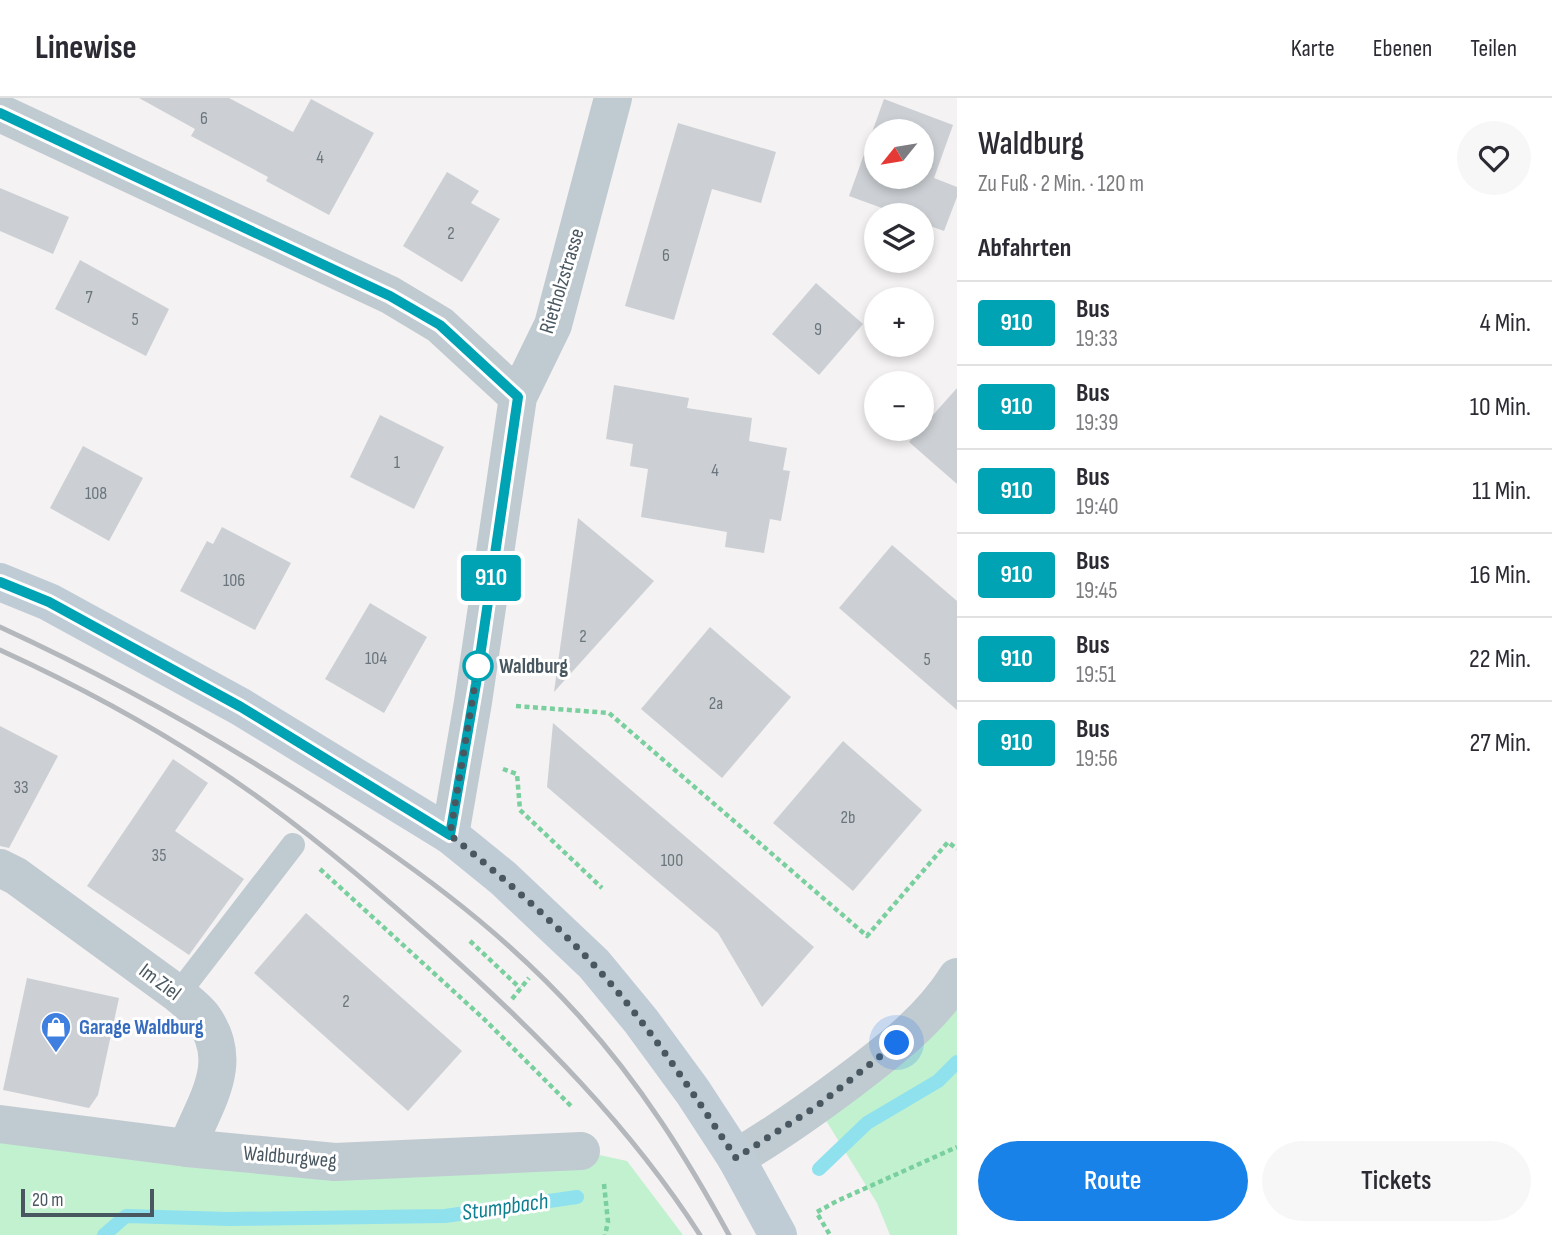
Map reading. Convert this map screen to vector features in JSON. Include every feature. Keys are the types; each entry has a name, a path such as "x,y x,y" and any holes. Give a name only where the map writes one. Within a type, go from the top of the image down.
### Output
{"main road":[{"path":"0,582 49,602 241,707 450,835 503,877 594,964 656,1041 736,1158 778,1235"}],"street":[{"name":"Rietholzstrasse","path":"450,835 473,702 518,397 553,325 613,98"},
{"path":"0,114 390,296 440,325 518,397"},
{"name":"Im Ziel","path":"0,868 16,876 178,994 202,1017 218,1047 217,1081 187,1148"},
{"path":"736,1158 817,1106 916,1028 947,994 957,977"},
{"name":"Waldburgweg","path":"0,1124 187,1148 335,1162 581,1151"}],"lane":[{"path":"178,994 293,845"}],"path":[{"path":"473,702 609,713 867,936 948,842 957,849"},
{"path":"503,769 517,774 520,810 602,888"},
{"path":"293,845 484,1019 578,1114 581,1151"},
{"path":"470,941 520,988"},
{"path":"512,999 529,978"},
{"path":"830,1235 817,1212 957,1147"}],"green space":[{"path":"957,977 957,1235 890,1235 877,1203 817,1106"},
{"path":"0,1140 581,1151 627,1161 683,1235 0,1235"}],"building":[{"path":"139,98 229,98 293,132 311,99 374,133 329,215 266,181 268,177 191,136 195,129"},
{"path":"884,99 953,125 934,178 934,119 877,119"},
{"path":"678,123 776,152 761,203 712,189 674,320 625,306"},
{"path":"864,154 864,189 934,189 934,178 957,187 957,197 944,231 934,227 934,203 868,203 849,196"},
{"path":"447,172 479,191 471,203 500,219 462,282 403,246"},
{"path":"0,188 69,217 53,254 0,231"},
{"path":"80,260 169,309 146,356 55,309"},
{"path":"816,283 863,324 819,375 772,334"},
{"path":"614,385 689,398 687,408 752,418 749,441 787,448 783,470 790,471 781,521 770,519 764,553 725,547 727,532 641,517 648,469 630,466 633,444 606,439"},
{"path":"957,388 957,484 909,442 934,441 934,414"},
{"path":"380,415 444,447 414,509 350,477"},
{"path":"83,446 143,478 109,541 50,508"},
{"path":"578,518 654,581 554,692"},
{"path":"222,527 291,563 255,630 180,591 207,541 213,544"},
{"path":"892,545 957,601 957,710 839,608"},
{"path":"370,603 427,637 384,713 325,679"},
{"path":"710,627 791,697 722,778 641,709"},
{"path":"553,723 814,947 762,1007 718,933 547,787"},
{"path":"0,726 58,756 9,848 0,846"},
{"path":"843,741 922,810 853,891 773,823"},
{"path":"173,759 208,783 175,831 244,879 189,955 87,886"},
{"path":"306,913 462,1051 408,1111 254,973"},
{"path":"27,978 119,998 98,1095 89,1108 3,1090"}],"waterway":[{"name":"Stumpbach","path":"819,1169 867,1123 938,1081 957,1062"},
{"name":"Stumpbach","path":"104,1235 126,1216 229,1219 445,1216 577,1197"}],"railway":[{"path":"0,627 114,683 261,767 410,867 482,923 549,984 623,1068 679,1150 729,1235"},
{"path":"0,650 69,683 170,739 289,820 356,874 478,981 581,1083 644,1156 700,1235"}],"bus line":[{"name":"910","path":"0,113 390,296 440,325 518,397 476,684 450,835 241,707 49,602 0,582"}],"place":[{"name":"Waldburg","path":"478,666"},
{"name":"Garage Waldburg","path":"56,1054"}],"route":[{"path":"478,666 450,835 503,877 594,964 641,1021 693,1092 736,1158 817,1106 897,1043"}]}
